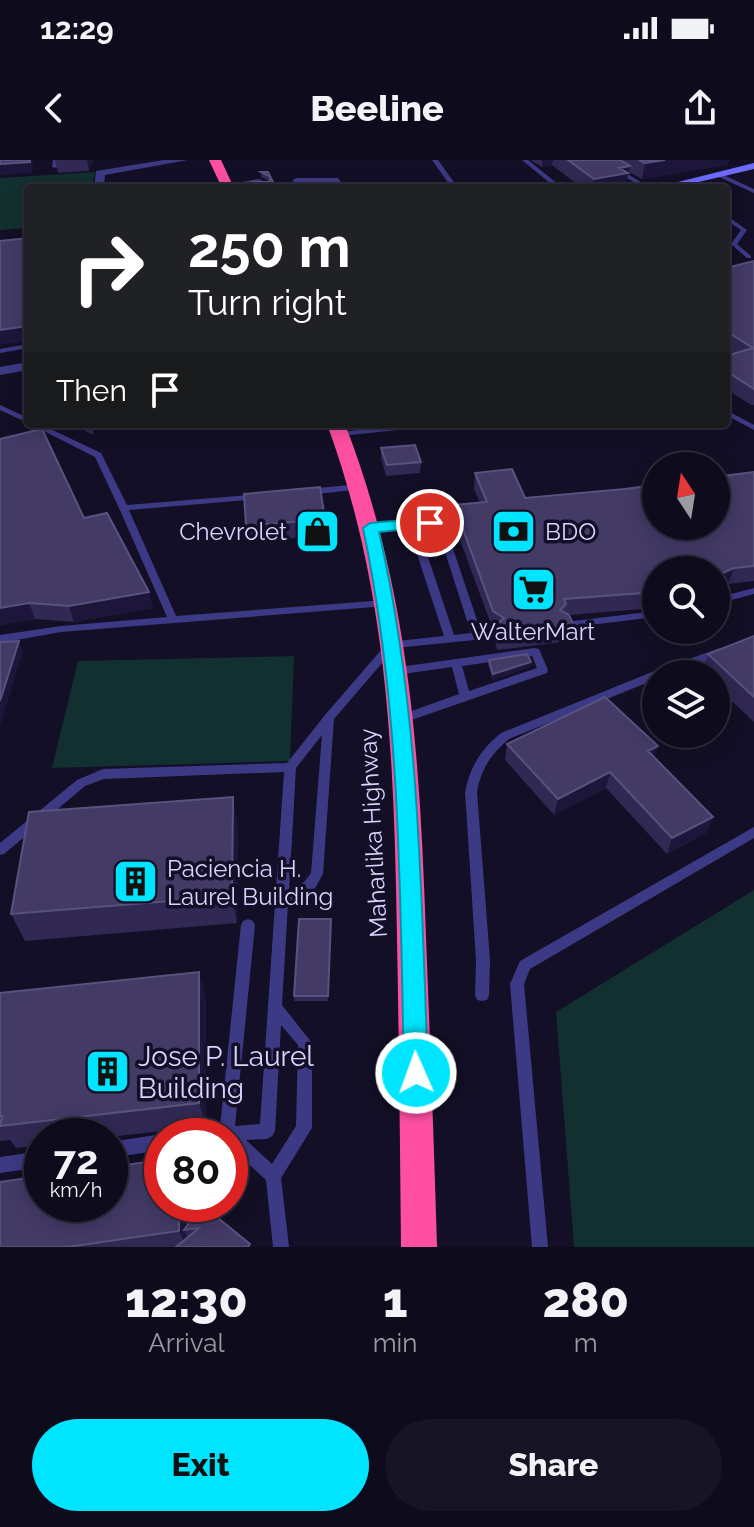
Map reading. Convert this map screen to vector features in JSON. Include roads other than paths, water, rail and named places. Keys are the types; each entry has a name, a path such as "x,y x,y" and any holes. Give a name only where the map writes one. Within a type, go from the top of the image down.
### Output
{"highway":[{"path":"215,160 227,184"},
{"name":"Maharlika Highway","path":"338,429 359,487 387,603 402,719 409,825 419,1247"}],"street":[{"path":"99,184 100,173 183,160"},
{"path":"677,184 754,166"},
{"path":"0,371 24,367"}],"lane":[{"path":"435,160 452,184"},
{"path":"525,160 555,184"},
{"path":"600,160 641,184"},
{"path":"719,175 754,191"},
{"path":"297,184 296,180 330,177 340,184"},
{"path":"240,184 259,181 266,184"},
{"path":"730,220 744,230 734,244 749,257"},
{"path":"0,351 24,347"},
{"path":"0,407 24,419"},
{"path":"730,414 754,428"},
{"path":"42,428 98,455 173,620"},
{"path":"301,492 359,487"},
{"path":"124,508 272,495"},
{"path":"412,524 450,638"},
{"path":"370,528 441,524 477,635"},
{"path":"730,597 754,591"},
{"path":"0,639 61,629 387,603"},
{"path":"565,625 642,616"},
{"path":"248,1133 267,1131 290,767 392,645 494,634"},
{"path":"698,660 727,649"},
{"path":"396,671 535,652 543,670 402,719"},
{"path":"456,663 465,696"},
{"path":"482,995 483,960 471,792 474,772 490,747 505,736 642,681"},
{"path":"281,901 309,886 317,874 329,718"},
{"path":"0,850 81,783 103,774 290,767"},
{"path":"540,1247 517,984 525,965 754,832"},
{"path":"231,1118 248,925"},
{"path":"275,1007 305,1043 304,1128 273,1176 281,1247"},
{"path":"248,1153 273,1176"},
{"path":"0,1165 24,1162"}],"place":[{"name":"Chevrolet","path":"318,531"},
{"name":"BDO","path":"514,531"},
{"name":"WalterMart","path":"533,589"},
{"name":"Paciencia H. Laurel Building","path":"136,882"},
{"name":"Jose P. Laurel Building","path":"107,1072"}]}
